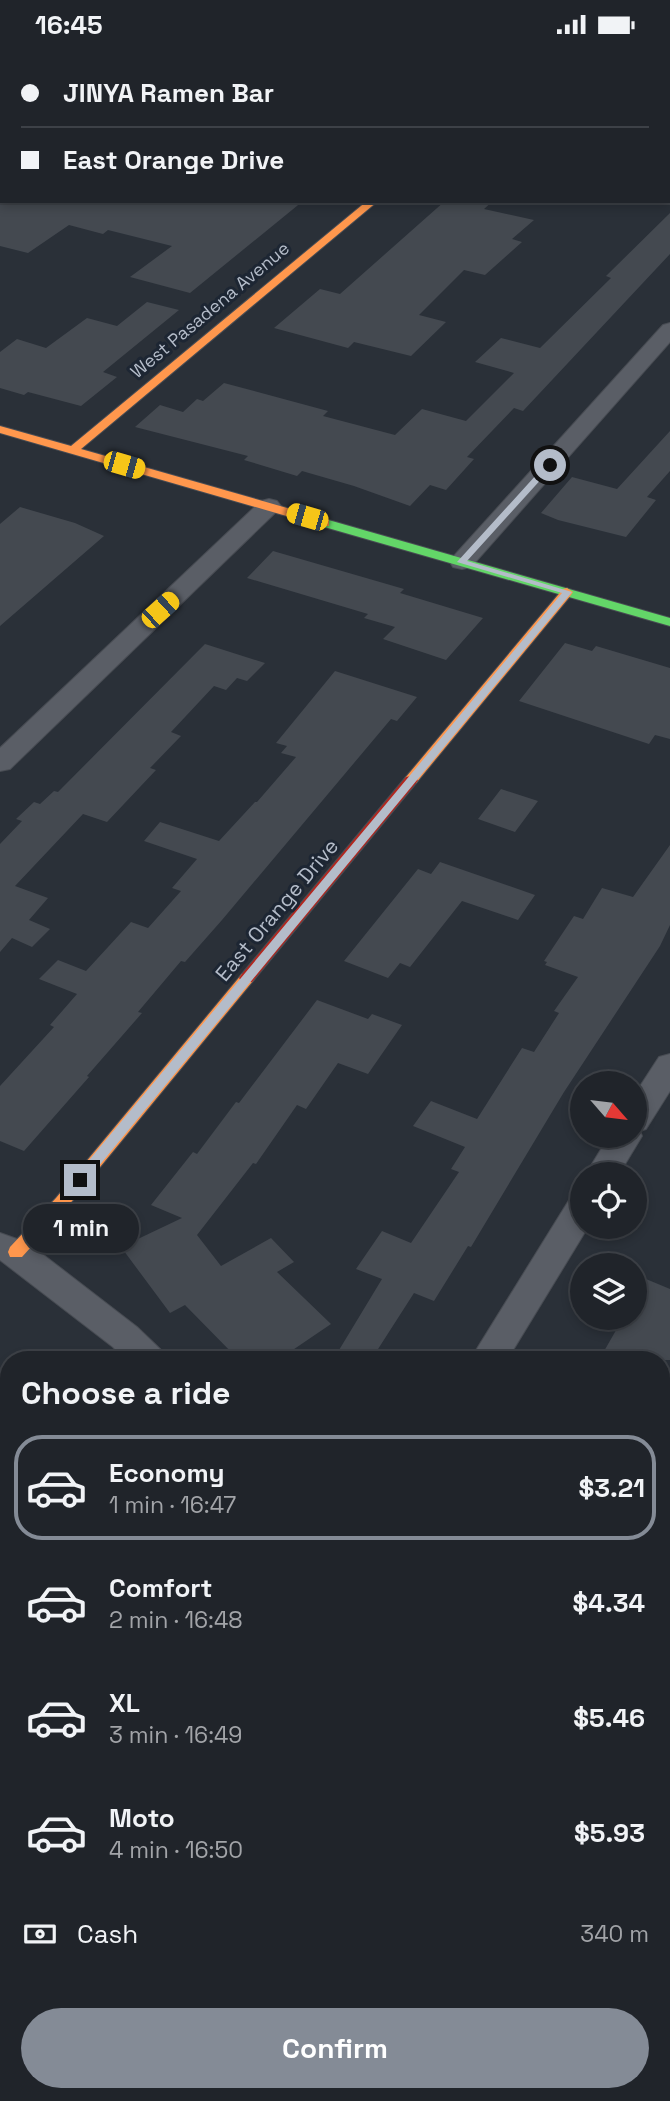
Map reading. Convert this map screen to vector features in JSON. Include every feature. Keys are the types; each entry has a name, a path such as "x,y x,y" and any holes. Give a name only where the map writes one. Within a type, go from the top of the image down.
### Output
{"street":[{"name":"West Pasadena Avenue","path":"73,450 371,203"},
{"path":"461,562 670,330"},
{"path":"0,429 670,622"},
{"path":"0,763 269,506"},
{"name":"East Orange Drive","path":"8,1249 71,1191 568,592"},
{"path":"648,1100 670,1065"},
{"path":"494,1351 570,1227"},
{"path":"8,1249 125,1337 139,1351"}],"building":[{"path":"0,203 301,203 190,293 130,277 172,246 108,230 103,234 69,225 28,253 0,246"},
{"path":"443,203 491,203 484,209 534,220 512,239 522,242 485,275 464,270 419,315 446,322 411,356 354,342 348,348 274,328 320,289 340,294"},
{"path":"670,213 670,254 523,411 514,408 467,457 474,459 446,490 430,485 410,506 302,471 297,476 244,460 248,456 135,427 160,405 183,412 197,399 203,401 224,383 328,411 323,416 395,435 422,409 466,421 514,373 475,362 501,338 540,348 611,278 606,276"},
{"path":"147,302 179,310 103,372 117,377 81,406 28,392 24,395 0,388 0,352 17,339 46,348 87,318 117,326"},
{"path":"670,431 670,471 647,497 656,500 626,537 558,520 541,513 572,477 617,489"},
{"path":"20,507 75,523 104,536 0,626 0,524"},
{"path":"273,551 404,589 400,593 483,618 446,660 383,639 395,627 364,618 368,614 247,578"},
{"path":"565,643 592,651 596,646 670,668 670,739 655,735 649,744 519,701"},
{"path":"205,644 265,663 247,681 237,678 226,690 214,686 171,732 181,736 150,768 156,770 107,822 83,814 15,886 48,898 29,920 50,929 32,947 12,938 0,952 0,844 22,821 16,819 34,802 40,804 54,791 58,792"},
{"path":"335,671 417,697 397,721 391,719 222,920 185,962 181,961 138,1012 142,1013 24,1151 0,1141 0,1086 54,1027 50,1025 77,994 39,979 58,960 86,971 131,922 148,928 181,891 172,888 197,859 144,841 160,822 219,841 296,757 281,753 287,746 276,743"},
{"path":"501,789 538,801 515,832 478,819"},
{"path":"670,845 670,925 660,946 578,1071 570,1071 570,1083 471,1247 468,1246 434,1301 414,1293 377,1351 338,1351 382,1279 356,1269 382,1231 411,1243 459,1172 451,1169 465,1147 413,1126 431,1101 477,1119 522,1048 534,1052 559,1013 554,1011 578,977 545,965 547,962 544,961 574,916 583,919 602,888 633,897"},
{"path":"440,862 535,895 518,920 462,901 410,967 400,963 388,978 344,961 418,869 431,874"},
{"path":"317,1000 368,1019 372,1014 402,1025 368,1074 338,1063 306,1109 297,1105 256,1164 253,1163 197,1235 221,1266 271,1238 294,1262 277,1272 331,1324 291,1351 230,1351 185,1305 170,1313 121,1247 182,1218 151,1205 193,1152 197,1154 236,1102 239,1103"},
{"path":"647,1279 670,1289 670,1351 604,1351 616,1330 647,1330"}],"traffic: fast":[{"path":"325,523 670,622"}],"traffic: slow":[{"path":"73,450 371,203"},
{"path":"0,429 325,523"},
{"path":"411,780 567,592"},
{"path":"16,1252 62,1202 247,978"}],"traffic: jam":[{"path":"247,978 411,780"}],"route":[{"path":"80,1180 568,592 461,562 550,465"}]}
